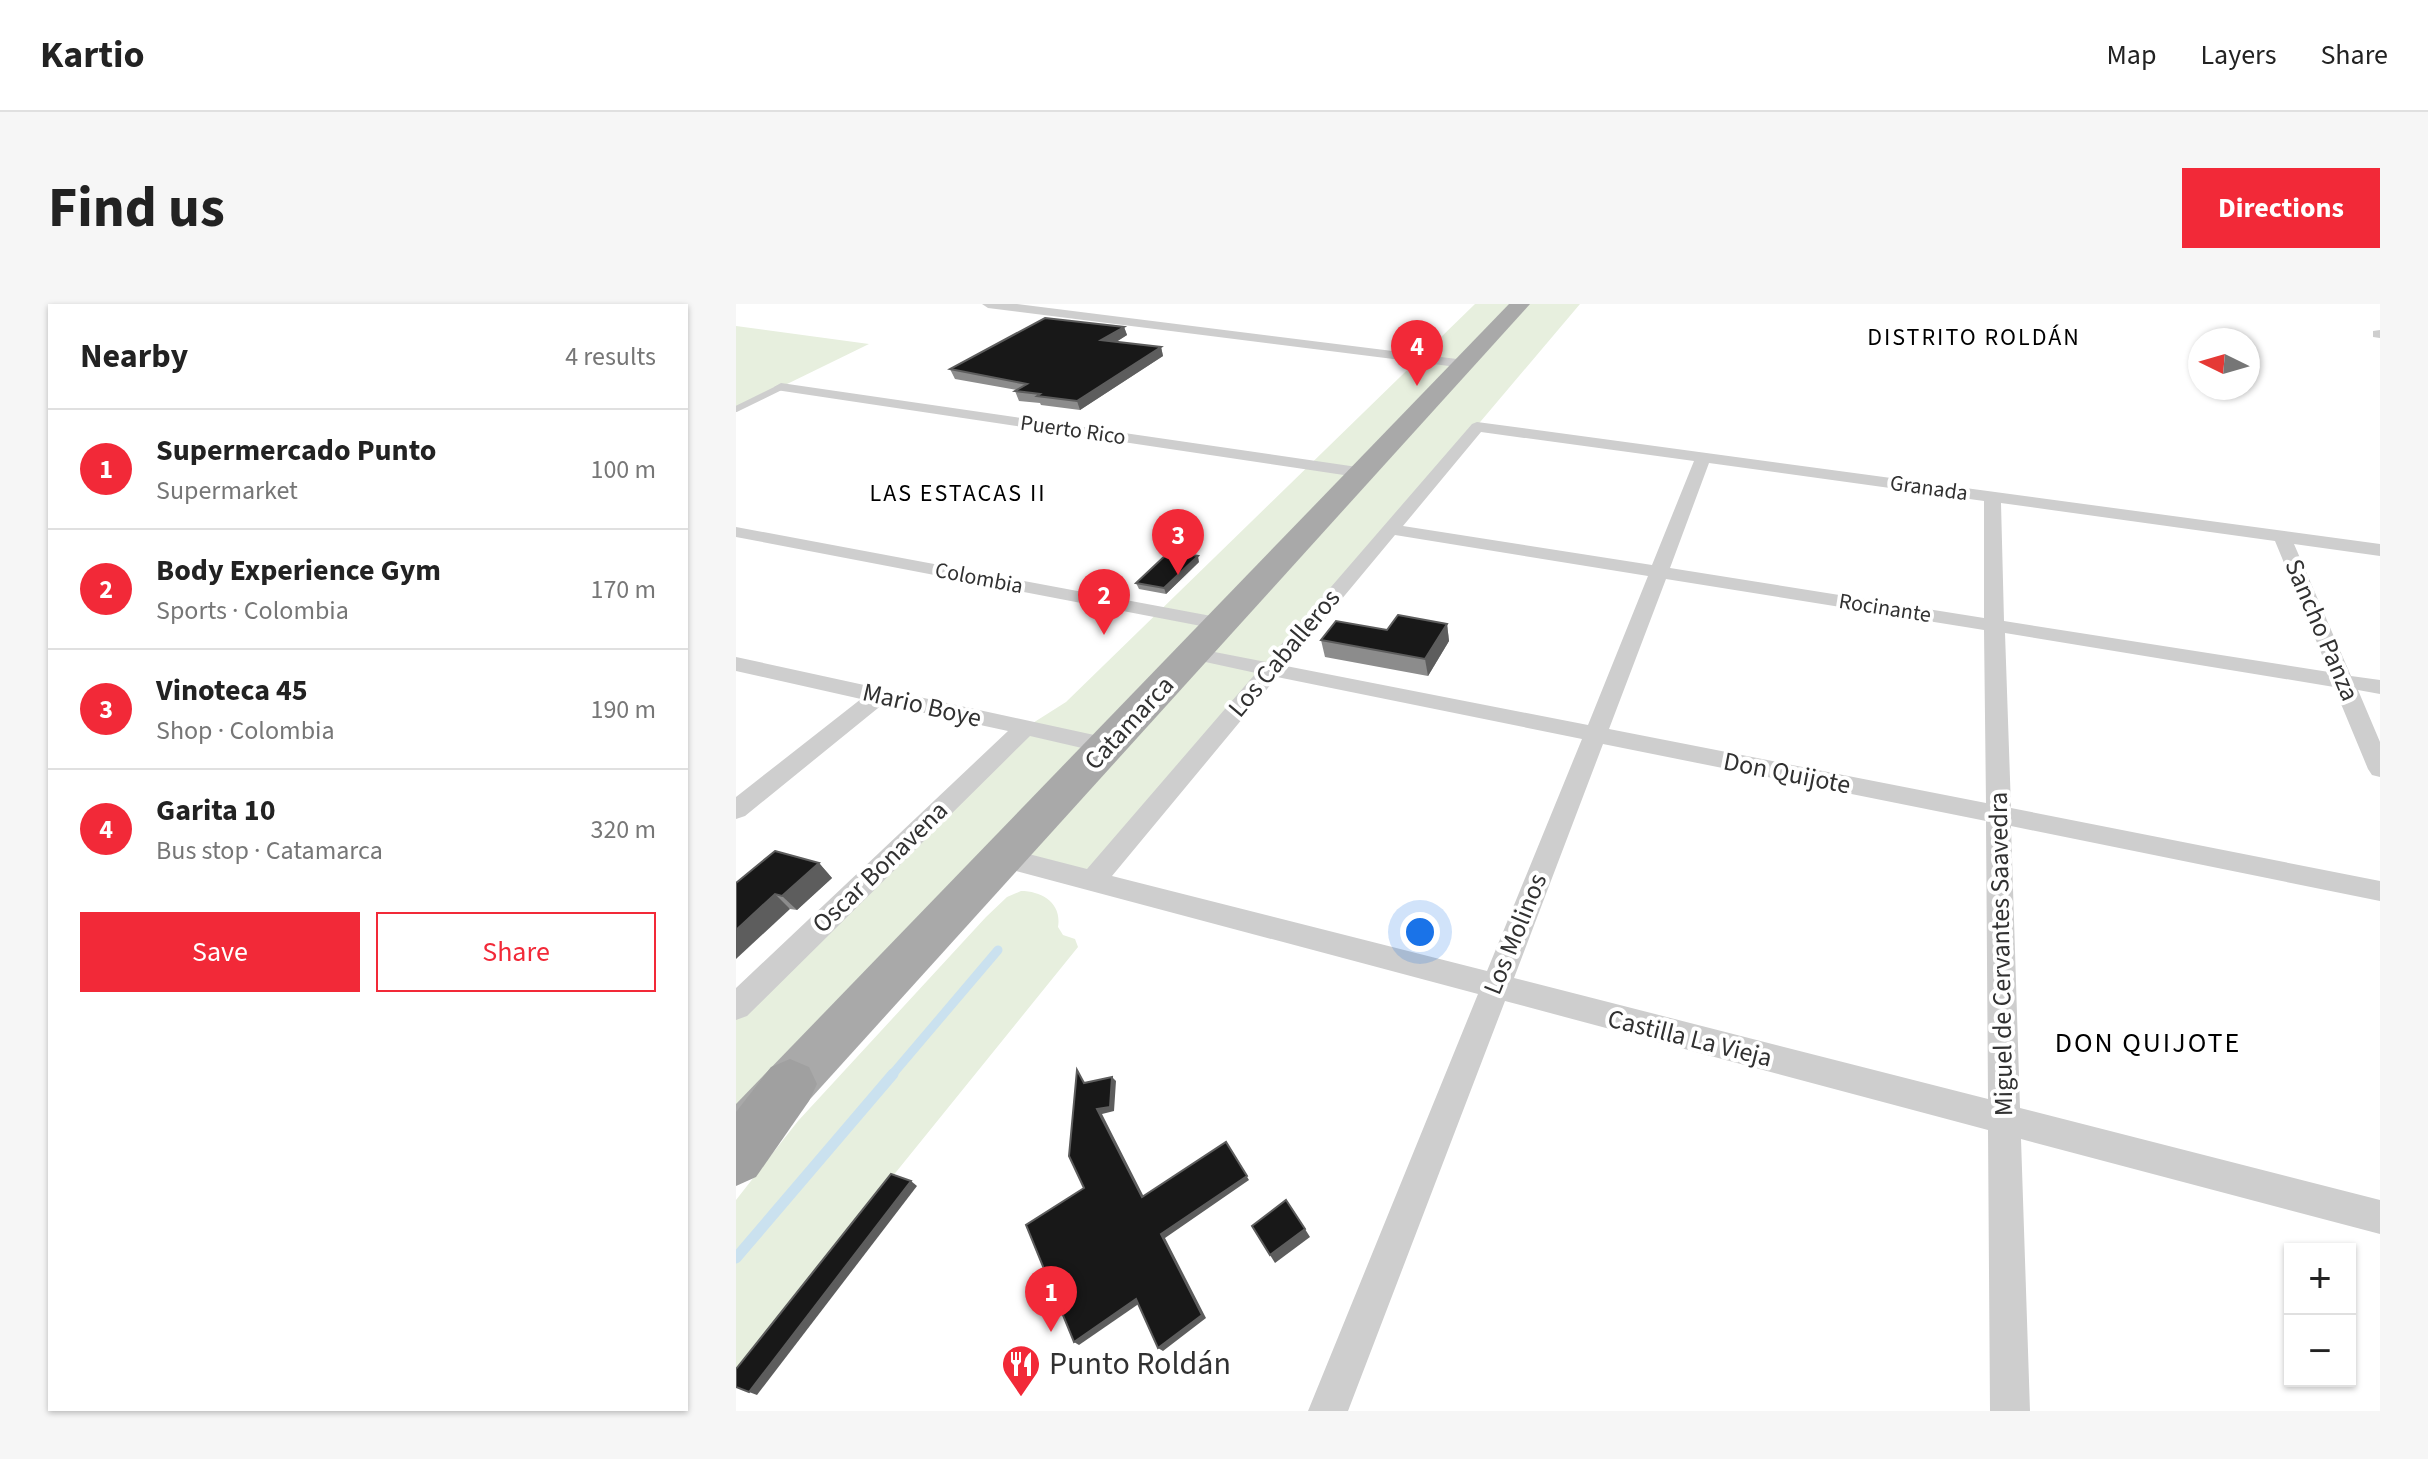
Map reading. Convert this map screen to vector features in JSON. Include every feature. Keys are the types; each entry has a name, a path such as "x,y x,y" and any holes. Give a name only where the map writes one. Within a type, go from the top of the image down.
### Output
{"highway":[{"path":"736,1139 790,1084"},
{"path":"736,1158 790,1084"}],"main road":[{"name":"Catamarca","path":"790,1084 1520,304"}],"street":[{"path":"988,304 1465,364"},
{"name":"Puerto Rico","path":"781,387 1364,473"},
{"name":"Granada","path":"1477,427 2380,550"},
{"name":"Los Caballeros","path":"1092,881 1477,427"},
{"name":"Los Molinos","path":"1328,1411 1597,734 1703,458"},
{"name":"Miguel de Cervantes Saavedra","path":"1992,497 2010,1411"},
{"name":"Rocinante","path":"1389,529 2380,687"},
{"name":"Colombia","path":"736,532 1222,624"},
{"name":"Sancho Panza","path":"2282,536 2380,769"},
{"name":"Don Quijote","path":"1194,654 2380,891"},
{"name":"Mario Boye","path":"736,664 1108,746"},
{"path":"736,810 880,695"},
{"name":"Oscar Bonavena","path":"737,1005 1025,728"},
{"name":"Castilla La Vieja","path":"1001,857 2380,1217"}],"lane":[{"path":"736,409 781,387"}],"green space":[{"path":"1475,304 1580,304 1092,881 1001,857 736,1136 736,1007 1025,728 1066,702"},
{"path":"736,326 869,344 736,409"},
{"path":"1021,891 1036,893 1049,900 1057,911 1058,927 1063,935 1075,939 1078,947 736,1370 736,1200 798,1121 986,917 1007,897"}],"building":[{"path":"1045,318 1124,327 1101,340 1161,347 1077,401 1015,391 1027,384 950,369"},
{"path":"1170,551 1198,556 1164,588 1136,583"},
{"path":"1398,615 1447,624 1425,659 1321,640 1336,621 1387,630"},
{"path":"775,851 819,863 782,896 775,894 736,930 736,883"},
{"path":"1077,1070 1084,1083 1112,1077 1110,1107 1097,1109 1142,1197 1226,1142 1247,1176 1161,1234 1202,1315 1158,1348 1136,1299 1074,1342 1026,1225 1084,1188 1069,1156"},
{"path":"891,1174 911,1181 749,1392 736,1387 736,1369"},
{"path":"1286,1200 1305,1229 1270,1255 1252,1226"}],"waterway":[{"path":"891,1076 998,950"},
{"path":"736,1258 893,1074"}],"place":[{"name":"Garita 10","path":"1417,386"},
{"name":"Vinoteca 45","path":"1178,575"},
{"name":"Body Experience Gym","path":"1104,635"},
{"name":"Supermercado Punto","path":"1051,1332"},
{"name":"Punto Roldán","path":"1021,1398"}],"district":[{"name":"DISTRITO ROLDÁN","path":"1974,337"},
{"name":"LAS ESTACAS II","path":"958,493"},
{"name":"DON QUIJOTE","path":"2148,1043"}]}
